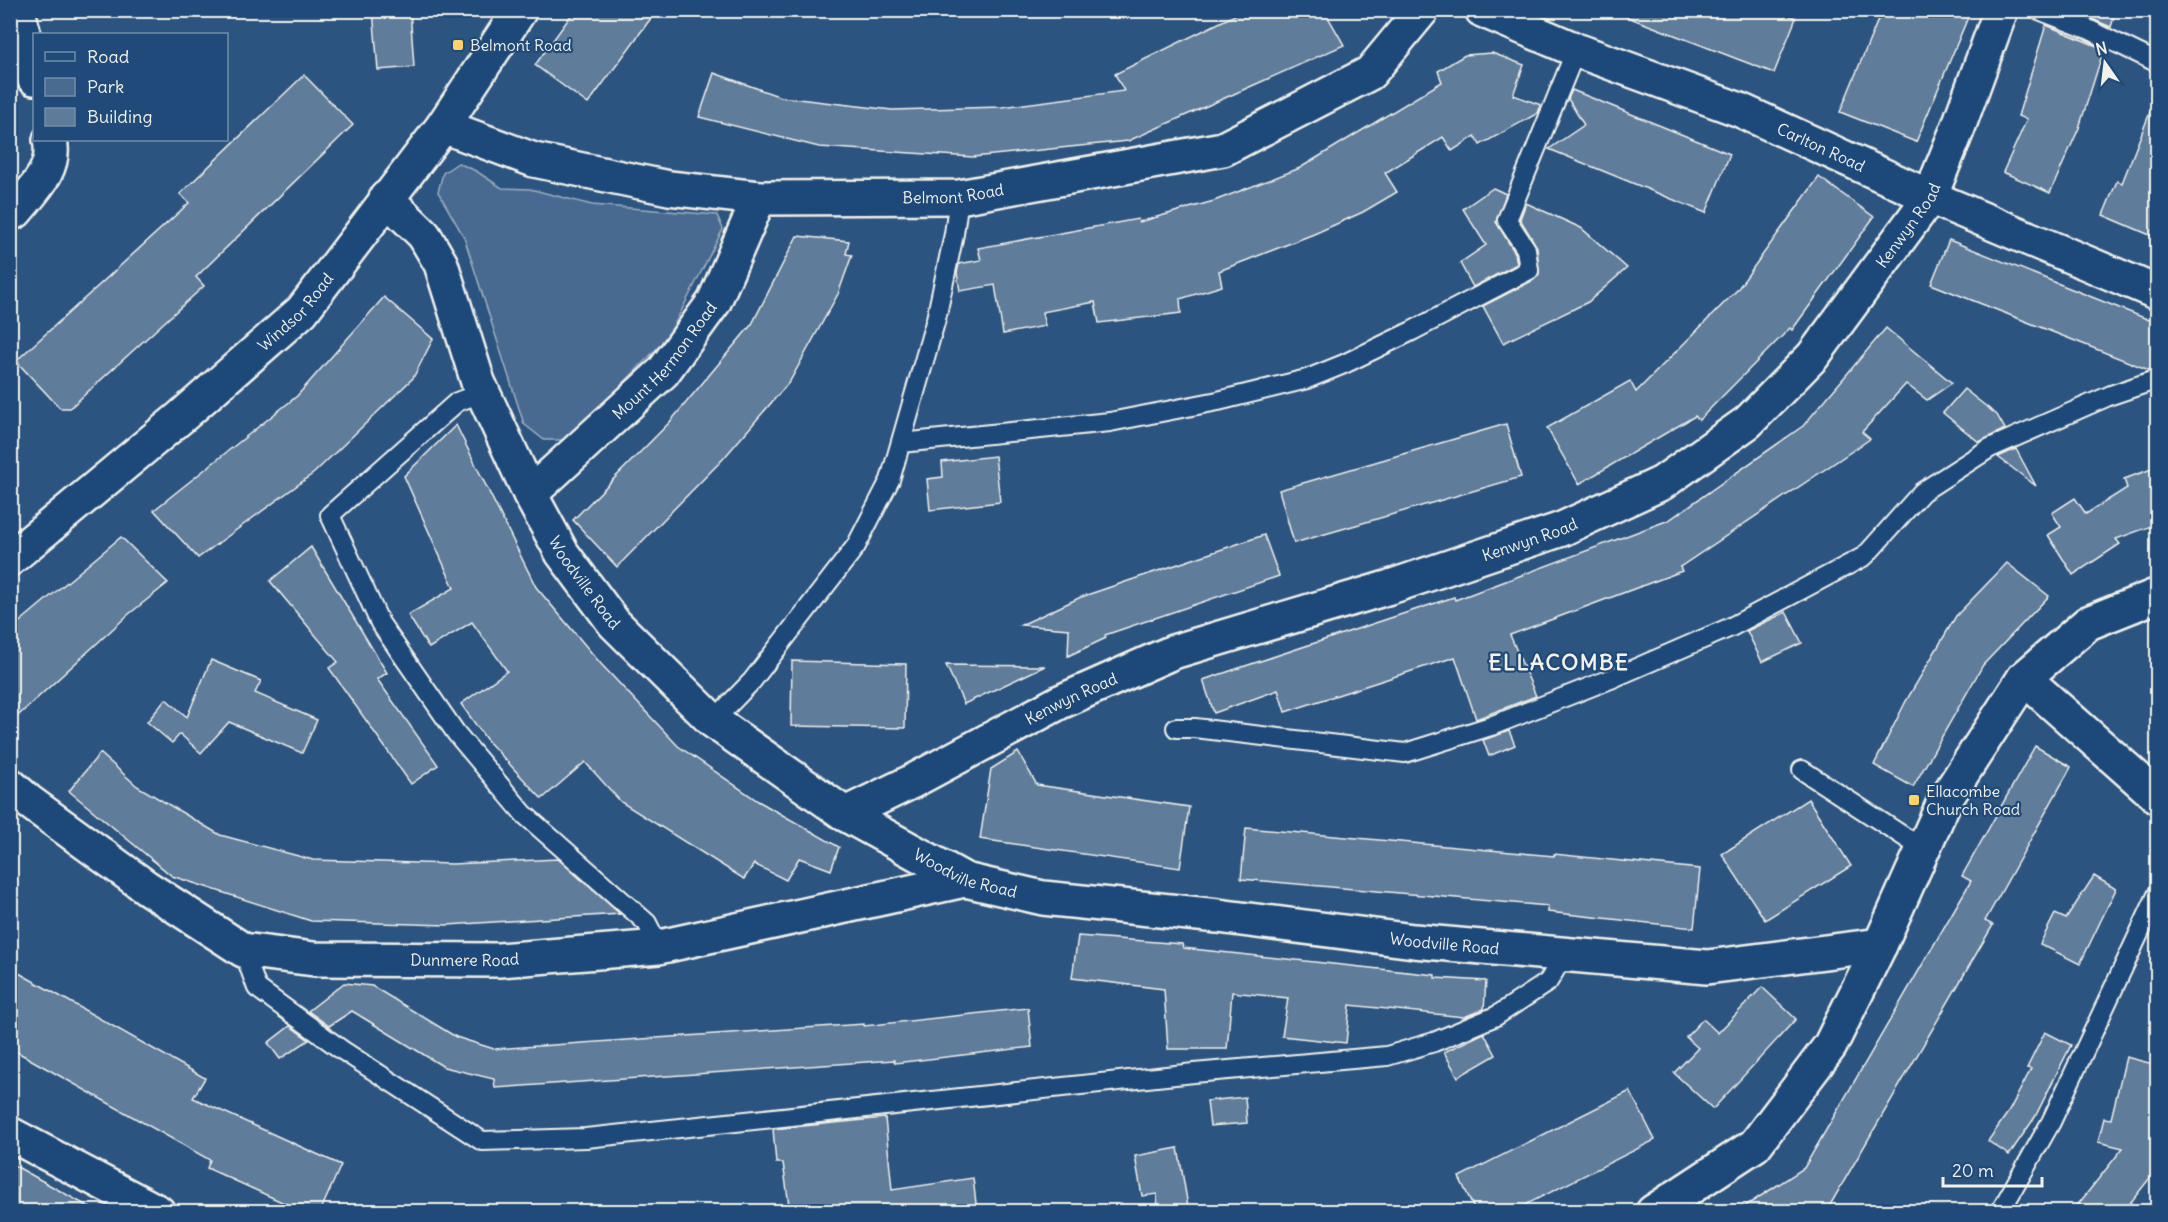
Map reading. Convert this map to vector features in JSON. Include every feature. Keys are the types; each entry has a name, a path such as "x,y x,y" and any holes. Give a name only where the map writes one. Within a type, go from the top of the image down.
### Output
{"street":[{"path":"18,10 33,74"},
{"name":"Windsor Road","path":"10,559 181,417 302,311 443,126 520,10"},
{"name":"Belmont Road","path":"443,126 534,160 669,188 759,198 959,197 1222,149 1370,73 1422,10"},
{"name":"Carlton Road","path":"1482,10 1576,50 1740,110 1930,197 2157,293"},
{"name":"Kenwyn Road","path":"845,814 911,782 1060,702 1173,652 1390,587 1562,529 1662,483 1748,422 1813,356 1930,197 2001,10"},
{"path":"10,214 45,176 52,148 50,141"},
{"name":"Woodville Road","path":"386,198 424,235 441,264 483,392 530,494 562,553 614,623 713,722 845,814 965,880 1043,898 1210,915 1414,941 1707,967 1880,945"},
{"name":"Mount Hermon Road","path":"530,494 663,372 714,302 759,198"},
{"path":"1653,1212 1755,1145 1830,1046 1880,945 1946,800 2024,678 2088,623 2157,595"},
{"path":"2024,678 2157,797"},
{"name":"Dunmere Road","path":"10,785 28,801 146,887 243,950 314,959 500,960 659,947 965,880"},
{"path":"10,1134 158,1212"}],"lane":[{"path":"2039,10 2088,28 2157,63"},
{"path":"901,442 1110,422 1218,401 1307,378 1354,360 1529,270 1526,249 1507,220 1576,50"},
{"path":"713,722 752,681 856,546 890,480 936,319 954,234 959,197"},
{"path":"1176,728 1195,728 1405,753 1491,726 1613,678 1731,627 1864,556 1922,492 1990,448 2110,395 2157,379"},
{"path":"483,392 457,402 330,515 380,623 456,733 524,814 647,923 659,947"},
{"path":"1802,770 1923,849"},
{"path":"2000,1212 2051,1122 2157,893"},
{"path":"243,950 257,988 342,1050 482,1141 586,1137 1194,1073 1387,1056 1434,1042 1496,1016 1548,982 1564,954"}],"green space":[{"path":"458,163 476,171 502,188 530,189 592,205 717,215 723,229 668,337 588,420 565,440 544,440 524,424 464,237 438,192 443,173"}],"building":[{"path":"373,10 410,10 414,67 378,70"},
{"path":"575,10 657,10 588,104 535,65"},
{"path":"1245,10 1324,10 1344,45 1128,141 973,157 819,147 699,117 714,73 781,97 892,110 1002,107 1124,91 1115,74"},
{"path":"1618,10 1775,10 1796,18 1774,73 1617,13"},
{"path":"1882,10 1971,10 1916,142 1840,112"},
{"path":"2071,10 2116,10 2111,27"},
{"path":"2046,25 2104,49 2079,128 2050,193 2003,172 2027,119 2018,116"},
{"path":"1492,53 1524,65 1513,95 1541,105 1538,113 1480,145 1475,136 1452,151 1443,137 1385,173 1397,192 1363,212 1314,234 1219,271 1222,286 1180,299 1181,313 1099,323 1095,302 1042,312 1045,326 1003,334 995,285 960,291 957,273 959,264 981,260 978,248 1138,219 1139,222 1214,201 1300,168 1442,82 1438,71 1465,55"},
{"path":"304,75 353,125 196,277 204,286 70,408 60,408 16,361 189,203 180,194"},
{"path":"1572,90 1730,154 1706,213 1549,149 1584,125 1568,99"},
{"path":"2156,97 2157,238 2103,215 2117,181 2122,183"},
{"path":"1819,177 1874,217 1792,330 1790,328 1699,420 1695,416 1579,484 1547,428 1630,381 1636,392 1737,290"},
{"path":"1493,188 1506,194 1496,222 1515,253 1517,264 1473,287 1460,263 1486,245 1463,209"},
{"path":"1526,203 1581,228 1627,268 1588,302 1503,343 1483,306 1534,280 1539,274 1537,247 1520,219"},
{"path":"797,236 849,241 846,254 852,255 838,294 790,381 723,459 617,567 573,520 669,423 752,324"},
{"path":"1949,240 2157,323 2157,368 2149,370 1931,284"},
{"path":"384,297 433,339 413,378 314,473 198,558 154,510 297,396"},
{"path":"1886,328 1952,383 1927,400 1906,384 1862,432 1870,439 1680,567 1682,571 1510,635 1536,696 1476,719 1455,657 1285,712 1278,690 1214,713 1203,680 1454,597 1455,600 1669,520 1803,426"},
{"path":"1964,389 1997,415 2005,429 1979,442 1943,413"},
{"path":"1506,424 1521,477 1294,543 1279,490"},
{"path":"456,425 536,587 601,664 678,746 758,801 839,847 831,870 799,858 786,880 754,864 744,879 621,802 585,762 542,799 486,739 461,704 507,671 472,622 429,648 408,615 454,588 404,476"},
{"path":"2016,449 2036,486 1998,457"},
{"path":"995,456 1000,502 930,510 927,479 943,477 942,462"},
{"path":"2157,467 2157,524 2116,539 2120,544 2073,575 2048,535 2061,527 2052,513 2075,498 2086,514 2127,488 2124,479"},
{"path":"1264,535 1279,576 1105,635 1106,638 1068,656 1069,629 1021,625 1081,597"},
{"path":"121,537 168,583 129,614 10,723 10,630"},
{"path":"311,547 387,673 377,679 438,765 411,784 329,668 338,662 270,581"},
{"path":"2007,563 2049,596 1983,665 1913,787 1874,765 1906,701 1956,616"},
{"path":"1786,612 1802,643 1762,662 1747,631"},
{"path":"211,660 261,681 255,693 317,720 302,753 229,722 201,753 180,734 172,743 147,722 166,699 187,717"},
{"path":"792,661 906,664 905,728 791,726"},
{"path":"946,665 1045,666 964,704"},
{"path":"1509,731 1515,745 1489,756 1483,740"},
{"path":"2035,746 2071,767 1985,921 1993,925 1826,1212 1736,1212 1804,1168 1971,881 1962,876"},
{"path":"1018,752 1037,785 1189,807 1180,868 980,839 991,769"},
{"path":"100,753 137,786 220,835 313,860 452,864 558,859 620,914 447,925 311,921 172,876 69,791"},
{"path":"1808,799 1851,866 1765,920 1722,854"},
{"path":"1246,828 1554,856 1554,854 1700,869 1694,928 1548,912 1548,906 1241,879"},
{"path":"2094,876 2116,889 2080,964 2040,944 2055,914 2066,919"},
{"path":"1078,936 1182,944 1183,948 1435,975 1435,978 1486,981 1484,1009 1464,1017 1350,1005 1346,1043 1282,1036 1288,998 1232,992 1227,1049 1168,1049 1164,989 1072,978"},
{"path":"10,968 205,1078 193,1098 341,1165 320,1212 304,1212 207,1168 210,1160 10,1048"},
{"path":"344,983 372,986 456,1037 494,1049 864,1024 864,1026 1028,1008 1032,1047 895,1063 894,1060 495,1088 494,1079 444,1067 352,1011 329,1026 308,1011"},
{"path":"1762,987 1796,1019 1713,1109 1674,1073 1698,1048 1686,1037 1703,1019 1718,1033"},
{"path":"290,1026 309,1040 280,1059 268,1043"},
{"path":"2045,1032 2071,1045 2035,1117 2009,1155 1988,1141 2009,1111 2031,1069 2027,1068"},
{"path":"1484,1033 1496,1055 1458,1077 1444,1052"},
{"path":"2126,1057 2157,1065 2157,1169 2123,1212 2072,1212 2123,1148 2098,1142 2104,1118 2111,1119"},
{"path":"1630,1091 1655,1140 1511,1212 1476,1212 1459,1177"},
{"path":"1245,1097 1247,1123 1210,1126 1207,1101"},
{"path":"885,1118 892,1190 973,1178 977,1212 790,1212 783,1163 776,1163 773,1129"},
{"path":"1178,1148 1189,1212 1158,1212 1157,1194 1142,1196 1135,1156"},
{"path":"10,1163 98,1212 10,1212"}],"place":[{"name":"Belmont Road","path":"458,45"},
{"name":"Ellacombe Church Road","path":"1914,800"}],"district":[{"name":"ELLACOMBE","path":"1559,662"}]}
